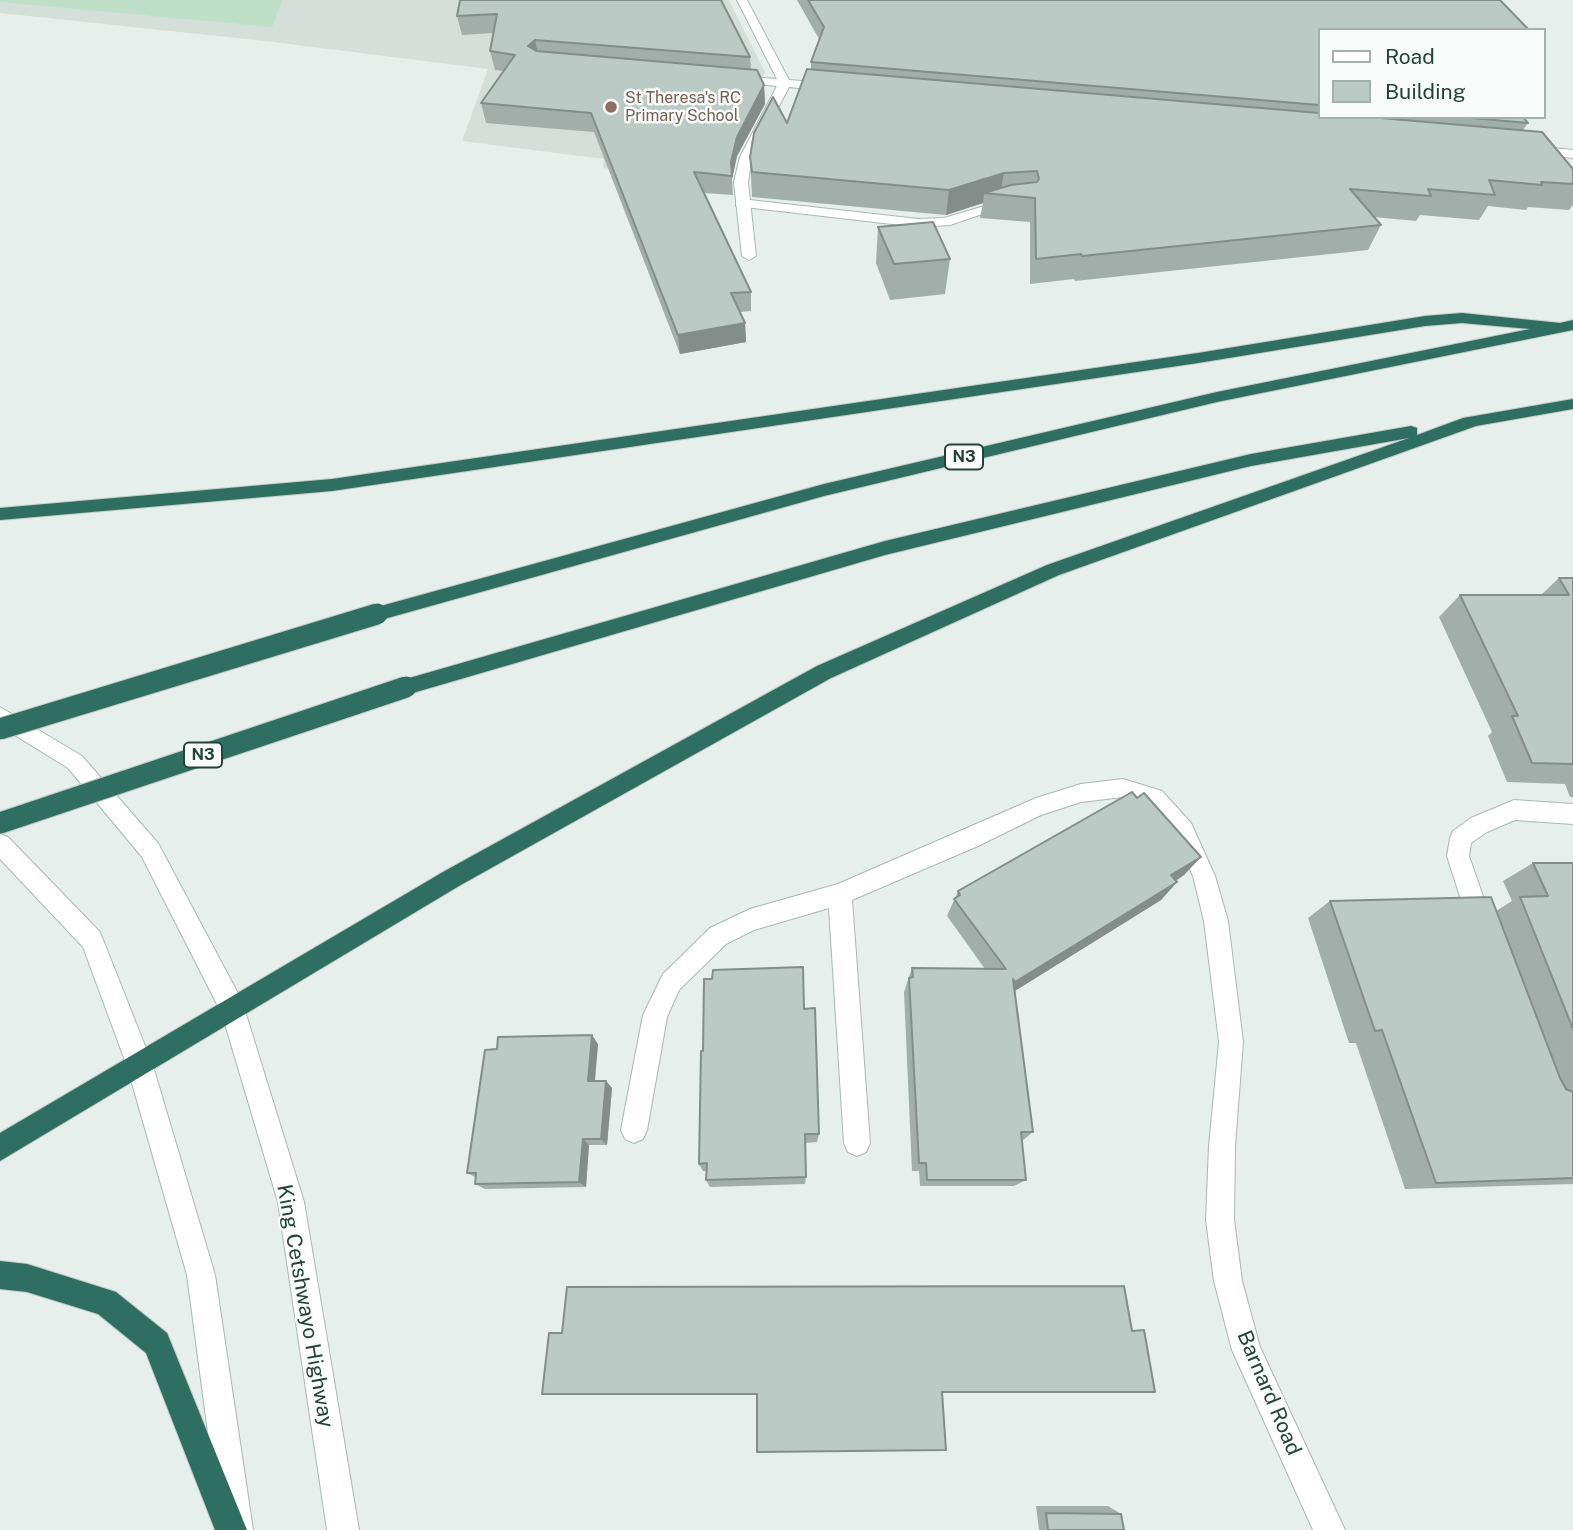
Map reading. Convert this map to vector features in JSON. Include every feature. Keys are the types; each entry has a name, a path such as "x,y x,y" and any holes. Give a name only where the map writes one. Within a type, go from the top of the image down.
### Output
{"highway":[{"path":"0,514 332,485 1184,360 1425,321 1462,318 1565,326"},
{"name":"N3","path":"0,729 377,614 824,490 1217,397 1565,326"},
{"name":"N3","path":"0,823 406,687 885,548 1251,460 1573,404"},
{"path":"0,1148 451,879 824,672 1053,570 1474,421"},
{"path":"0,1275 27,1278 106,1302 157,1343 231,1530"}],"street":[{"path":"742,0 785,83"},
{"path":"717,78 841,88"},
{"path":"749,256 741,203 741,182 746,157 785,83"},
{"path":"1518,149 1573,154"},
{"path":"741,203 918,223 945,222 1005,203 1026,201"},
{"name":"King Cetshwayo Highway","path":"0,715 75,762 150,850 233,1010 291,1202 343,1530"},
{"name":"Barnard Road","path":"634,1130 655,1015 671,982 718,936 750,920 840,894 970,839 1036,807 1081,793 1123,788 1154,798 1183,830 1204,876 1216,921 1231,1042 1222,1146 1220,1220 1228,1281 1246,1350 1329,1530"},
{"path":"1486,940 1458,856 1461,838 1479,825 1514,810 1573,814"},
{"path":"0,844 92,940 140,1066 201,1275 237,1530"},
{"path":"840,894 857,1143"}],"shaded area":[{"name":"St Theresa's RC Primary School","path":"0,0 729,0 765,72 714,178 603,168 604,159 462,141 488,69 265,41 0,13"}],"green space":[{"path":"0,0 282,0 272,27"}],"building":[{"path":"460,0 721,0 750,57 535,40 528,46 536,51 757,70 764,85 737,137 731,162 732,176 694,172 751,292 731,293 745,323 678,335 591,113 481,103 515,55 490,51 497,14 457,16"},
{"path":"808,0 1500,0 1527,28 1318,28 1318,105 811,62 824,27"},
{"path":"807,69 1318,113 1318,119 1392,119 1542,132 1573,169 1573,184 1541,182 1542,185 1489,180 1495,195 1428,189 1431,196 1350,189 1381,225 1036,259 1035,198 984,193 1011,185 1037,182 1037,171 1004,173 949,190 752,172 750,157 754,133 773,97 787,123"},
{"path":"1483,119 1525,119 1528,123"},
{"path":"933,222 950,259 894,264 878,227"},
{"path":"1559,578 1573,578 1573,764 1532,763 1512,716 1518,716 1460,595 1569,595"},
{"path":"1132,792 1137,798 1144,793 1201,857 1171,875 1177,882 1015,982 1013,979 1033,1132 1021,1132 1026,1180 927,1180 926,1163 919,1163 909,978 913,977 912,968 1006,969 954,899 960,895 958,891"},
{"path":"1533,863 1573,863 1573,1029 1520,897 1548,896"},
{"path":"1491,897 1560,1078 1566,1089 1573,1092 1573,1178 1436,1183 1382,1030 1375,1031 1330,901"},
{"path":"803,967 804,1009 815,1008 819,1134 805,1134 806,1177 706,1180 707,1163 699,1164 704,979 712,979 713,970"},
{"path":"592,1035 588,1081 606,1081 601,1139 583,1139 579,1182 475,1184 476,1173 467,1173 485,1050 497,1049 498,1037"},
{"path":"1124,1286 1132,1331 1144,1330 1155,1392 942,1392 946,1450 757,1452 757,1394 542,1394 549,1333 562,1333 567,1287"},
{"path":"1046,1513 1121,1514 1124,1530 1048,1530"}],"place":[{"name":"St Theresa's RC Primary School","path":"611,107"}]}
